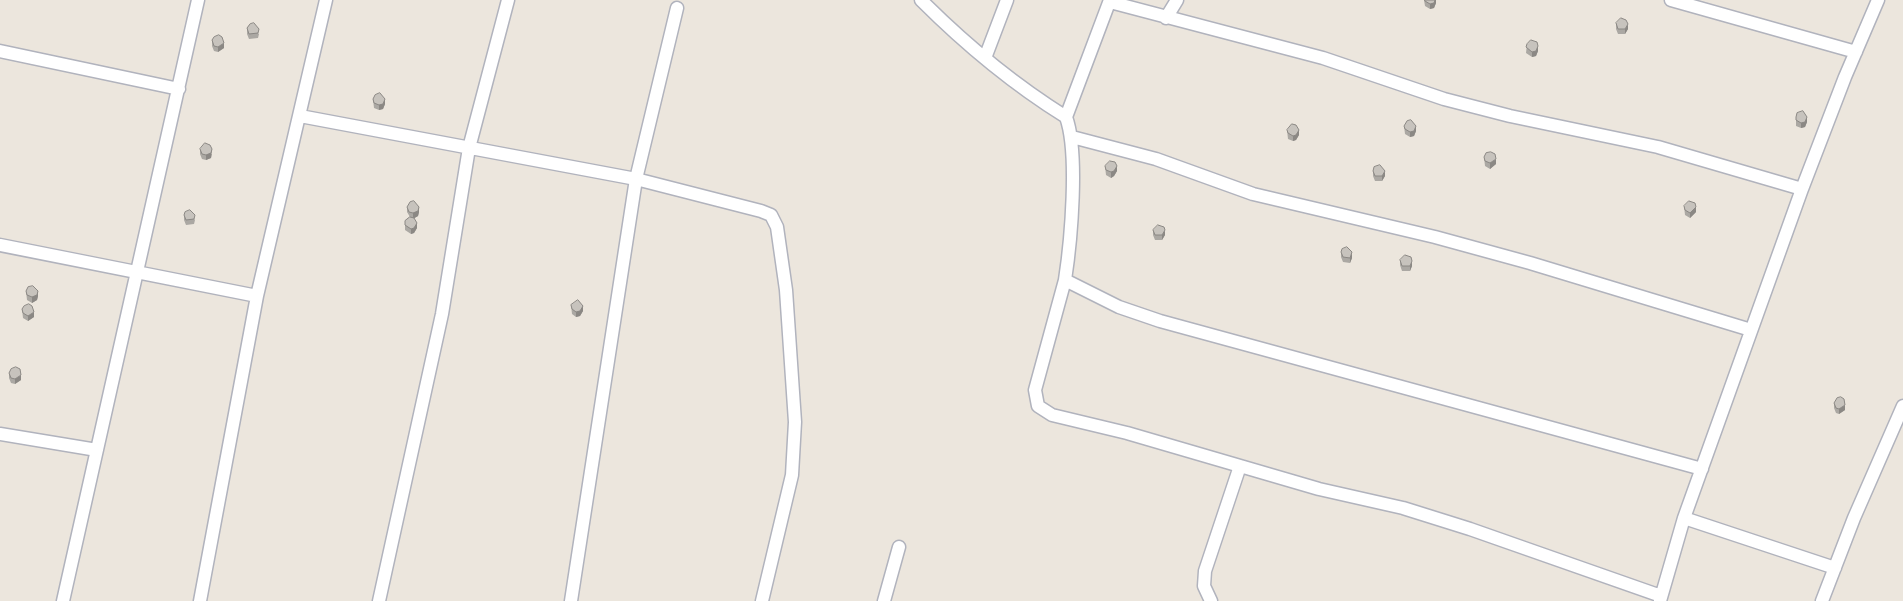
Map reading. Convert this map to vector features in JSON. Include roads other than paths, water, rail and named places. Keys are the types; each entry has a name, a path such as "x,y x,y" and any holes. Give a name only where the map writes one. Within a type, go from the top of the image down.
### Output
{"street":[{"path":"63,601 198,0"},
{"path":"200,601 257,296 326,0"},
{"path":"378,601 442,314 470,148 508,0"},
{"path":"921,0 1017,85 1066,117"},
{"path":"986,58 1006,0"},
{"path":"1166,18 1177,0"},
{"path":"1671,0 1856,52"},
{"path":"1802,189 1658,147 1510,116 1444,98 1323,58 1166,18 1110,1 1066,117 1072,137 1069,256 1065,280 1035,390 1038,406 1052,415 1127,433 1319,489 1402,508 1470,529 1660,599 1684,518 1802,189 1878,0"},
{"path":"571,601 636,179 677,8"},
{"path":"0,51 179,88"},
{"path":"300,116 636,179 771,215 776,227 786,290 795,422 795,453 792,475 762,601"},
{"path":"1072,137 1156,160 1253,194 1444,239 1751,330"},
{"path":"0,245 257,296"},
{"path":"1065,280 1119,307 1160,321 1702,469"},
{"path":"1822,601 1854,518 1903,406"},
{"path":"0,434 97,450"},
{"path":"1211,601 1204,586 1205,571 1240,466"},
{"path":"1684,518 1835,568"},
{"path":"884,601 899,547"}]}
